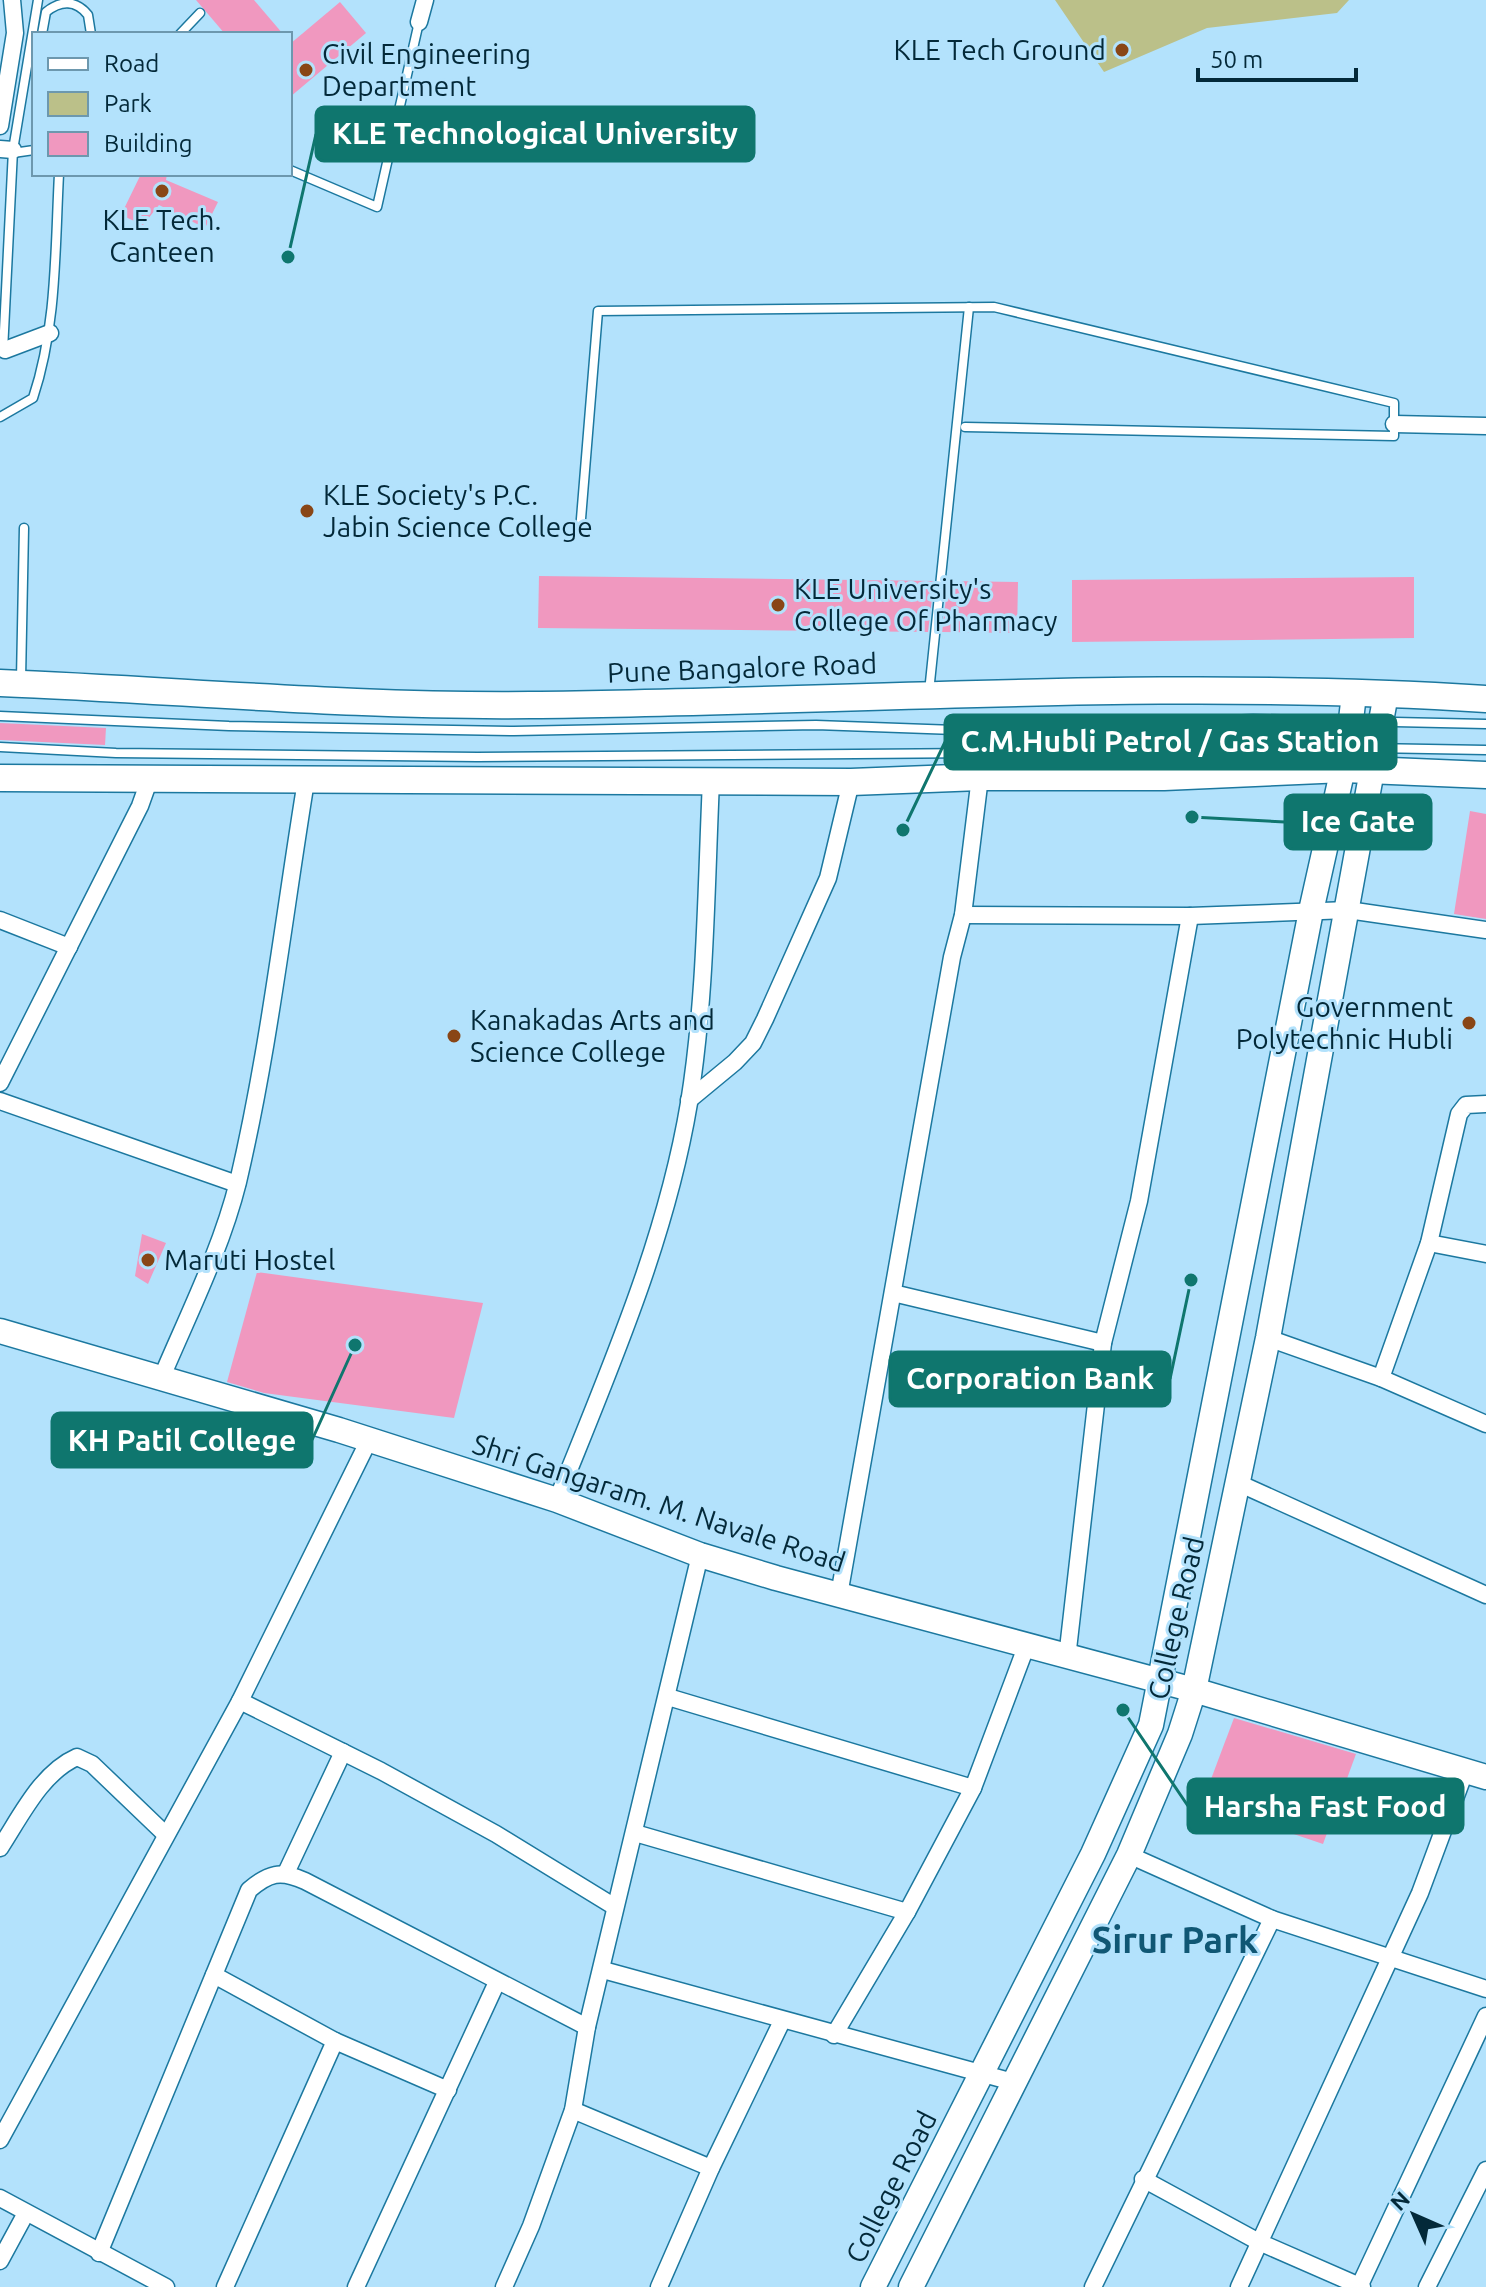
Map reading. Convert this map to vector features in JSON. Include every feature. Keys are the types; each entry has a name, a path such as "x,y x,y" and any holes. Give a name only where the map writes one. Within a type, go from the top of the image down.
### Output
{"main road":[{"name":"Pune Bangalore Road","path":"10,684 385,704 732,702 1193,691 1353,707 1386,694 1486,699"},
{"name":"College Road","path":"911,2287 1129,1855 1180,1734 1194,1690 1268,1338 1386,694"},
{"name":"College Road","path":"873,2287 1093,1854 1151,1725 1311,911 1346,757 1353,707"},
{"path":"0,778 851,782 980,777 1164,777 1346,757 1376,758 1486,775"},
{"name":"Shri Gangaram. M. Navale Road","path":"0,1331 369,1440 557,1500 700,1555 1026,1647 1194,1690 1476,1773"}],"street":[{"path":"0,126 15,33 12,0"},
{"path":"419,22 425,0"},
{"path":"2,351 50,333"},
{"path":"1394,424 1486,426"},
{"path":"839,1595 949,973 963,915 980,777"},
{"path":"0,1083 140,806 150,778"},
{"path":"161,1379 220,1238 237,1184 273,1001 306,781"},
{"path":"557,1500 642,1288 689,1100 704,938 711,781"},
{"path":"689,1100 735,1062 759,1031 822,892 851,782"},
{"path":"963,915 1190,916 1348,910 1486,930"},
{"path":"1067,1658 1103,1343 1139,1201 1190,916"},
{"path":"0,920 69,947"},
{"path":"0,1101 237,1184"},
{"path":"1381,1378 1429,1243 1459,1114 1466,1105 1486,1104"},
{"path":"1429,1243 1486,1254"},
{"path":"893,1293 1103,1343"},
{"path":"1268,1338 1381,1378 1486,1424"},
{"path":"0,2140 240,1701 369,1440"},
{"path":"1236,1482 1486,1595"},
{"path":"504,2287 531,2226 573,2110 587,2027 700,1555"},
{"path":"834,2035 907,1912 973,1788 1026,1647"},
{"path":"668,1697 973,1788"},
{"path":"240,1701 496,1834 615,1907"},
{"path":"286,1873 343,1752"},
{"path":"0,1848 47,1778 63,1763 77,1757 92,1764 165,1834"},
{"path":"1239,2287 1476,1773"},
{"path":"635,1833 907,1912"},
{"path":"1129,1855 1272,1919 1486,1989"},
{"path":"99,2253 249,1890 266,1875 286,1873 587,2027"},
{"path":"1093,2287 1272,1919"},
{"path":"603,1970 1013,2082"},
{"path":"214,1975 335,2041 448,2090"},
{"path":"356,2287 497,1982"},
{"path":"1143,2179 1259,2242 1360,2287 1486,2016"},
{"path":"659,2287 711,2168 782,2021"},
{"path":"225,2287 335,2041"},
{"path":"573,2110 711,2168"},
{"path":"1427,2287 1486,2170"},
{"path":"0,2198 166,2287"},
{"path":"0,2261 26,2213"}],"lane":[{"path":"2,351 9,151 38,0"},
{"path":"42,32 46,12 61,3 74,2 88,15 91,32"},
{"path":"182,32 200,13"},
{"path":"292,171 377,207 419,22"},
{"path":"9,151 32,150"},
{"path":"0,417 33,398 50,333 59,176"},
{"path":"929,695 969,307"},
{"path":"580,531 598,311 994,307 1394,403 1394,436 965,427"},
{"path":"10,684 24,528"},
{"path":"0,716 215,725 514,731 816,725 983,731 1353,707 1382,721 1486,724"},
{"path":"0,747 205,755 1346,757"},
{"path":"1376,758 1486,750"}],"green space":[{"name":"KLE Tech Ground","path":"1055,0 1349,0 1337,13 1207,28 1104,72"}],"building":[{"name":"Civil Engineering Department","path":"196,0 254,0 281,32 223,32"},
{"name":"Civil Engineering Department","path":"340,2 366,33 292,95 292,42"},
{"name":"KLE Tech. Canteen","path":"140,176 167,176 166,180 218,202 205,228 159,205 143,225 121,215"},
{"name":"KLE University's College Of Pharmacy","path":"539,576 934,581 928,632 538,628"},
{"path":"1414,577 1414,638 1072,642 1072,580"},
{"path":"948,581 1018,582 1017,633 942,632"},
{"path":"0,723 106,728 105,745 0,740"},
{"path":"1470,811 1486,814 1486,919 1454,914"},
{"name":"Maruti Hostel","path":"142,1234 166,1243 148,1284 135,1276"},
{"path":"257,1272 483,1303 454,1418 264,1393 227,1382"},
{"path":"1234,1718 1356,1754 1323,1844 1202,1803"}],"place":[{"name":"KLE Tech Ground","path":"1122,50"},
{"name":"Civil Engineering Department","path":"306,70"},
{"name":"KLE Tech. Canteen","path":"162,191"},
{"name":"KLE Technological University","path":"288,257"},
{"name":"KLE Society's P.C. Jabin Science College","path":"307,511"},
{"name":"KLE University's College Of Pharmacy","path":"778,605"},
{"name":"Ice Gate","path":"1192,817"},
{"name":"C.M.Hubli Petrol / Gas Station","path":"903,830"},
{"name":"Government Polytechnic Hubli","path":"1469,1023"},
{"name":"Kanakadas Arts and Science College","path":"454,1036"},
{"name":"Maruti Hostel","path":"148,1260"},
{"name":"Corporation Bank","path":"1191,1280"},
{"name":"KH Patil College","path":"355,1345"},
{"name":"Harsha Fast Food","path":"1123,1710"}],"district":[{"name":"Sirur Park","path":"1175,1940"}]}
